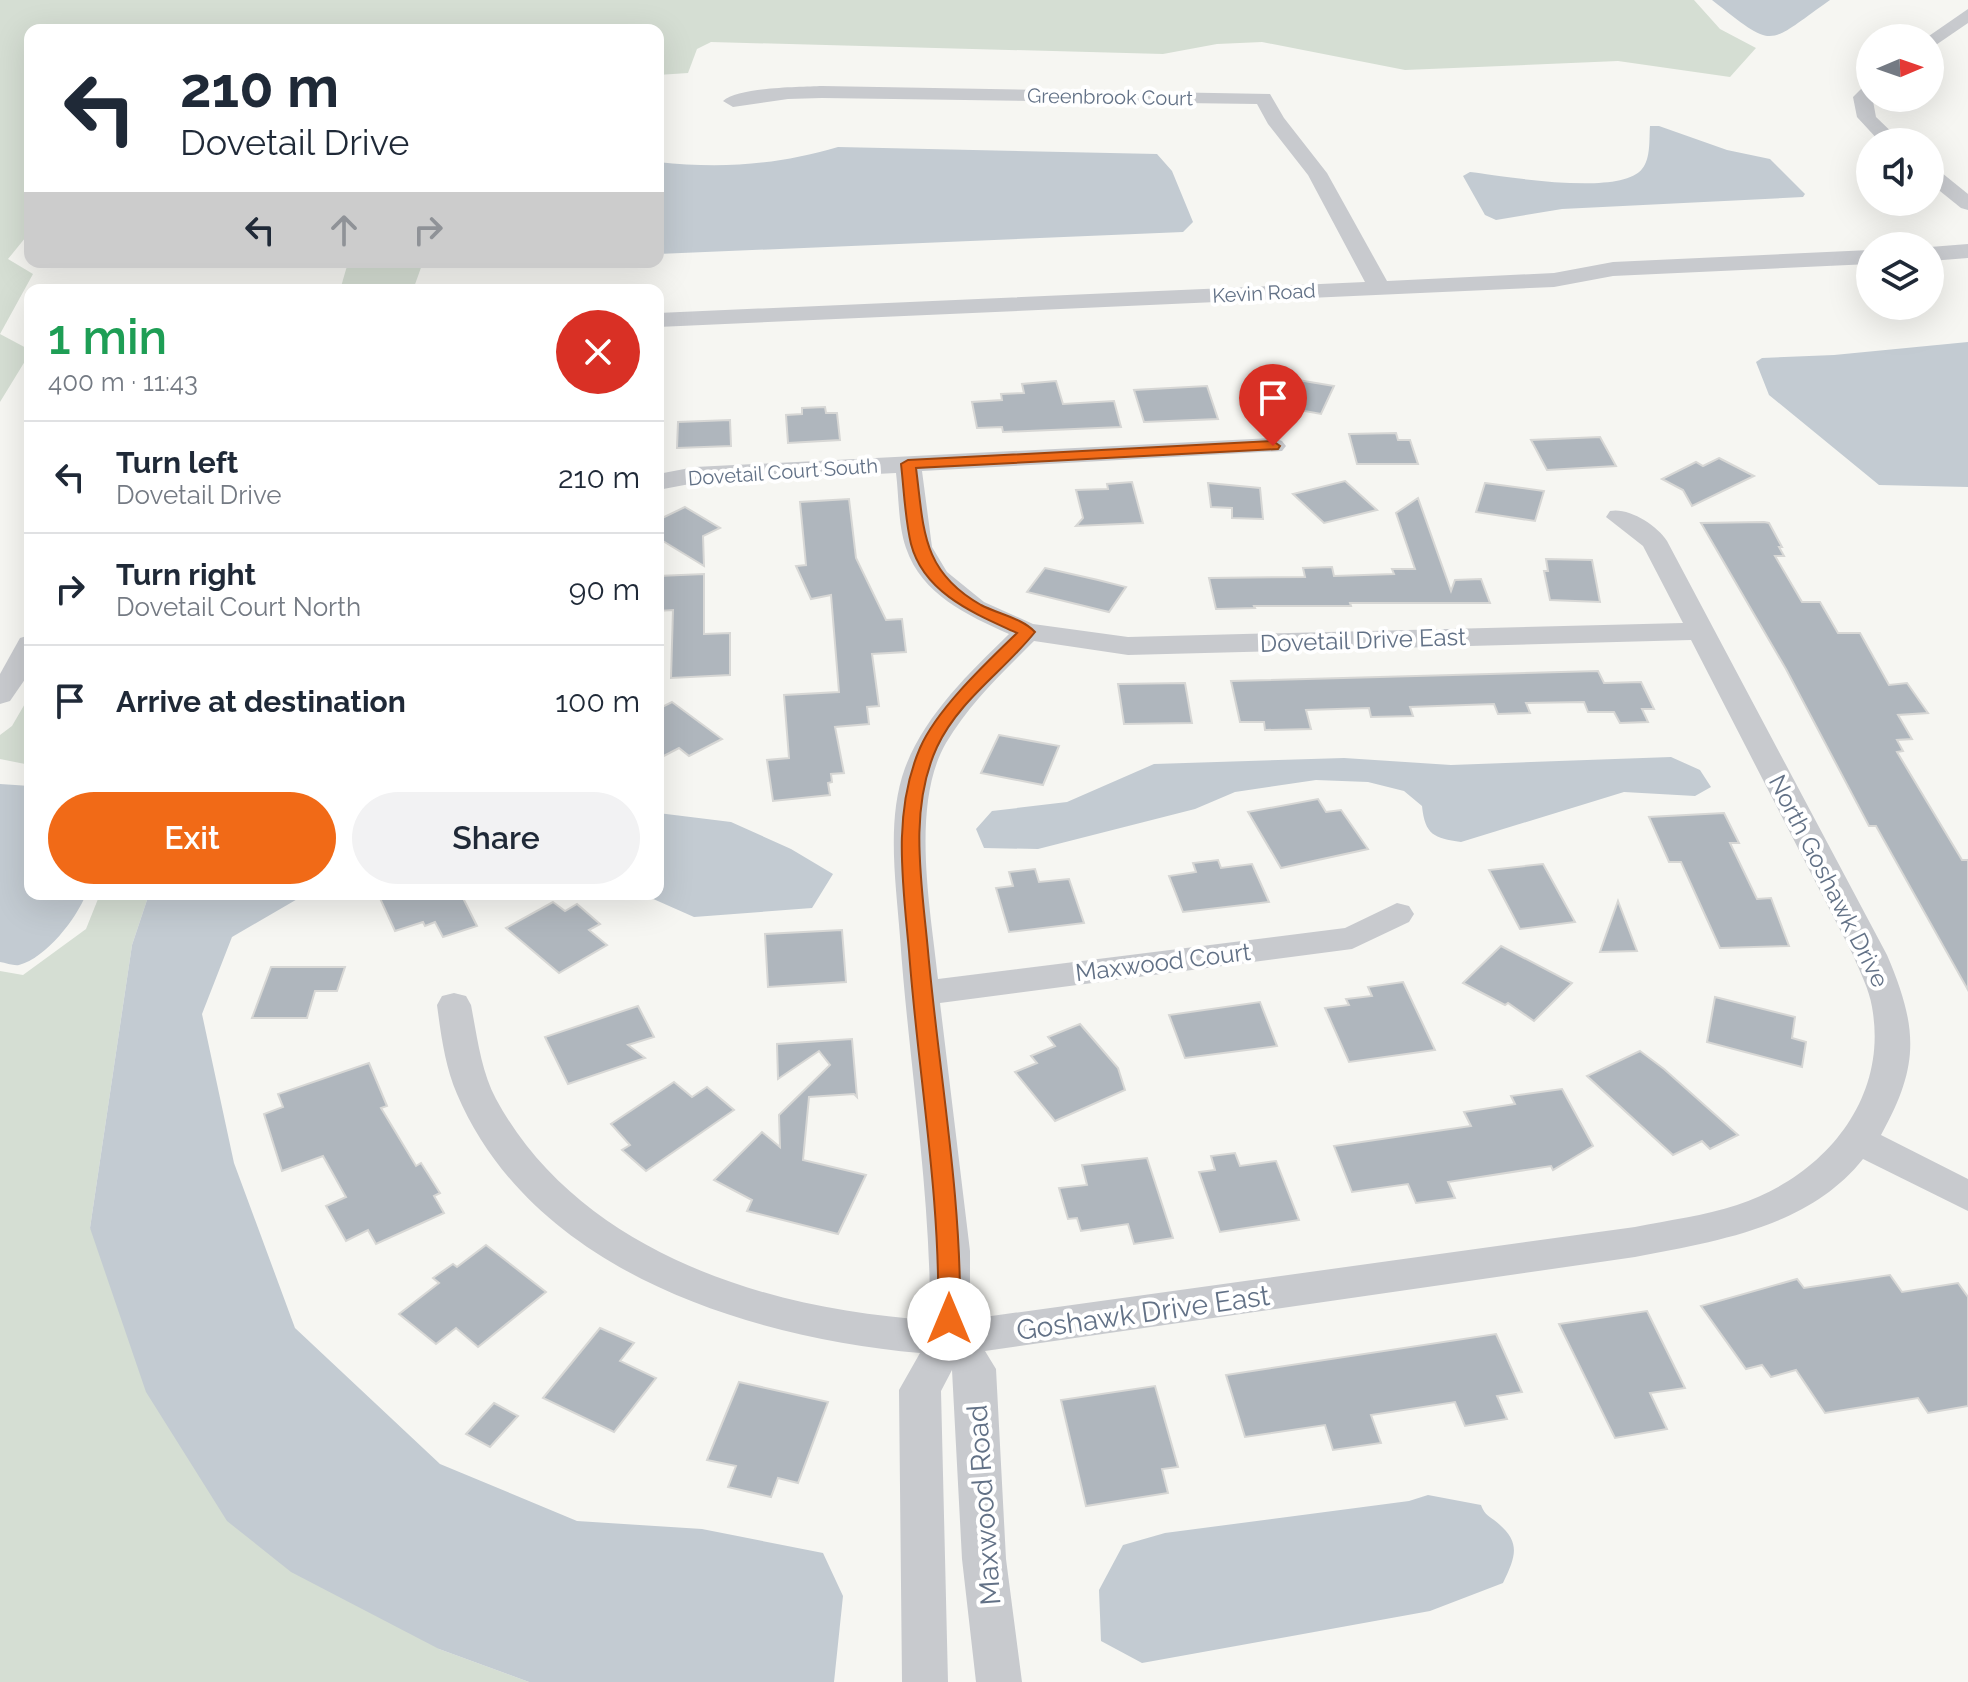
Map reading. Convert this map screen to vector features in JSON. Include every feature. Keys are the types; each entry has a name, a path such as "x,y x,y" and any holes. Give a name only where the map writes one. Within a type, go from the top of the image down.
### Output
{"street":[{"path":"1944,33 1968,14"},
{"name":"Greenbrook Court","path":"733,101 822,92 1263,98 1275,120 1317,173 1380,288"},
{"path":"1863,112 1875,128"},
{"path":"1944,184 1968,204"},
{"path":"1944,253 1968,251"},
{"name":"Kevin Road","path":"664,320 1554,280 1613,269 1856,258"},
{"name":"Dovetail Court South","path":"664,481 695,475 1273,446"},
{"name":"Dovetail Drive East","path":"908,464 919,547 935,575 945,587 974,608 1027,632 1128,646 1700,631"},
{"name":"North Goshawk Drive","path":"1619,517 1654,541 1870,955 1890,1006 1893,1031 1890,1075 1880,1109 1858,1140"},
{"path":"925,1682 920,1390 950,1337 950,1251 925,1036 912,876 911,812 919,772 930,744 964,696 995,661 1027,632"},
{"path":"0,695 24,656"},
{"name":"Maxwood Court","path":"923,993 1352,938 1397,914"},
{"name":"Goshawk Drive East","path":"454,1005 464,1065 493,1127 509,1151 550,1196 602,1237 682,1282 740,1304 812,1322 950,1337 1036,1329 1619,1244 1727,1223 1759,1213 1812,1186 1845,1158 1858,1140"},
{"path":"1858,1140 1968,1196"},
{"name":"Maxwood Road","path":"950,1337 975,1369 984,1559 999,1682"}],"shaded area":[{"path":"0,0 1694,0 1720,29 1756,48 1730,77 1618,61 1405,70 1262,42 1217,44 1163,54 711,42 697,49 688,73 664,75 664,24 24,24 24,239 8,259 33,274 28,284 24,284 24,290 0,334"},
{"path":"1712,0 1830,0 1793,26 1771,36 1748,28"},
{"path":"1650,126 1659,126 1727,150 1770,159 1805,194 1803,197 1562,209 1496,220 1485,215 1463,176 1470,172 1587,183 1630,177 1642,169 1647,160"},
{"path":"838,147 1157,154 1172,171 1193,222 1183,232 664,254 664,162 749,164"},
{"path":"346,268 421,268 415,284 342,284"},
{"path":"0,334 24,347 24,363 0,402"},
{"path":"1968,342 1968,487 1879,485 1769,395 1756,362 1762,358 1834,355"},
{"path":"24,705 24,764 0,759 0,735 12,726"},
{"path":"1671,757 1700,770 1711,787 1695,796 1624,792 1461,842 1432,833 1422,806 1404,791 1368,782 1316,780 1235,792 1195,809 1038,849 984,848 976,829 992,811 1067,802 1154,764 1344,758 1451,765"},
{"path":"0,784 24,786 24,900 83,900 59,936 40,954 19,965 0,962"},
{"path":"664,814 731,822 791,849 833,874 812,908 694,917 656,900 664,900"},
{"path":"98,900 147,900 132,945 90,1228 439,1649 529,1682 0,1682 0,971 23,975 86,929"},
{"path":"147,900 296,900 232,937 202,1014 234,1163 295,1328 440,1464 577,1521 702,1529 823,1553 843,1596 834,1682 529,1682 439,1649 291,1572 227,1521 146,1392 90,1228 132,945"},
{"path":"1428,1495 1481,1505 1486,1514 1509,1535 1514,1548 1513,1556 1503,1583 1430,1611 1142,1663 1101,1641 1099,1590 1123,1545 1165,1533 1409,1501"}],"building":[{"path":"1292,379 1334,386 1321,414 1277,406"},
{"path":"1056,381 1063,404 1114,401 1121,427 1003,432 1002,427 977,428 972,402 1002,400 1001,394 1024,393 1022,384"},
{"path":"1207,386 1218,419 1144,422 1134,390"},
{"path":"825,407 826,413 837,413 840,440 788,443 786,415 802,414 802,408"},
{"path":"730,420 731,446 677,448 678,422"},
{"path":"1396,433 1398,440 1410,440 1418,464 1357,464 1349,434"},
{"path":"1600,437 1616,466 1547,470 1531,440"},
{"path":"1719,458 1754,476 1692,506 1683,490 1662,479 1696,462 1703,466"},
{"path":"1345,481 1377,510 1324,523 1293,494"},
{"path":"1132,482 1143,523 1076,526 1083,518 1076,490 1108,489 1107,484"},
{"path":"1208,483 1260,488 1263,519 1232,518 1232,508 1211,507"},
{"path":"1485,483 1544,491 1535,521 1476,512"},
{"path":"1418,498 1451,591 1455,580 1481,579 1490,603 1350,603 1351,606 1216,609 1209,578 1305,577 1303,568 1332,567 1334,576 1394,574 1392,569 1415,569 1396,513"},
{"path":"849,499 856,558 886,620 902,619 906,652 872,654 879,706 867,707 869,724 835,727 844,773 831,774 832,782 828,783 830,795 773,801 767,760 789,758 784,695 839,692 831,595 811,599 796,566 806,565 800,502"},
{"path":"685,507 720,528 703,536 704,566 664,542 664,517"},
{"path":"1701,523 1769,523 1782,547 1779,547 1784,556 1775,556 1802,602 1820,602 1838,633 1860,633 1889,685 1907,683 1928,713 1898,715 1912,739 1897,740 1903,751 1897,752 1962,860 1968,860 1968,990 1876,826 1869,826 1786,669"},
{"path":"1546,559 1592,560 1600,602 1550,600 1544,571 1548,571"},
{"path":"1045,568 1126,587 1109,612 1027,592"},
{"path":"704,574 704,634 730,633 730,675 671,678 673,610 664,611 664,576"},
{"path":"1598,671 1604,683 1641,682 1654,709 1642,709 1648,722 1620,723 1614,712 1588,712 1584,702 1526,703 1530,713 1498,714 1494,704 1410,707 1413,716 1371,717 1369,708 1306,710 1311,729 1265,730 1264,722 1240,722 1231,681"},
{"path":"1185,683 1192,723 1124,724 1118,684"},
{"path":"672,702 722,739 689,756 679,748 664,756 664,706"},
{"path":"999,735 1059,746 1043,785 981,773"},
{"path":"1318,799 1326,812 1341,810 1368,849 1281,868 1248,812"},
{"path":"1724,813 1739,843 1730,843 1757,899 1771,898 1789,946 1720,948 1681,862 1669,862 1649,817"},
{"path":"1218,860 1221,868 1252,864 1269,902 1183,912 1169,876 1196,872 1193,863"},
{"path":"1543,864 1575,922 1520,929 1489,870"},
{"path":"1035,869 1039,882 1069,879 1084,923 1009,932 996,888 1013,886 1009,872"},
{"path":"381,900 464,900 477,926 443,937 435,922 425,926 423,922 395,931"},
{"path":"1618,901 1637,951 1600,952"},
{"path":"553,902 565,911 577,904 600,924 589,930 607,945 559,973 506,928"},
{"path":"842,930 846,982 768,987 765,934"},
{"path":"1501,946 1572,983 1534,1021 1508,1003 1505,1005 1463,983"},
{"path":"271,967 345,967 337,991 315,991 307,1018 252,1018"},
{"path":"1403,982 1435,1050 1349,1062 1325,1008 1349,1005 1346,999 1372,996 1368,987"},
{"path":"1715,997 1795,1017 1792,1038 1806,1042 1802,1067 1707,1042"},
{"path":"1260,1002 1277,1046 1185,1058 1169,1015"},
{"path":"638,1006 654,1037 628,1045 645,1058 568,1084 545,1037"},
{"path":"1080,1024 1118,1068 1125,1090 1055,1121 1015,1072 1037,1063 1031,1056 1055,1046 1048,1037"},
{"path":"852,1039 857,1097 854,1094 809,1097 803,1160 866,1175 838,1234 747,1211 752,1200 714,1180 762,1132 780,1147 779,1115 830,1065 819,1051 778,1079 777,1044"},
{"path":"1640,1051 1738,1135 1710,1149 1702,1141 1673,1155 1587,1076"},
{"path":"369,1063 387,1106 381,1108 416,1166 421,1163 440,1193 434,1196 444,1213 376,1244 368,1230 346,1241 326,1206 346,1197 323,1156 282,1171 264,1114 283,1107 278,1094"},
{"path":"674,1082 692,1097 707,1087 734,1110 646,1171 622,1150 630,1145 611,1124"},
{"path":"1562,1089 1593,1146 1553,1170 1551,1166 1448,1182 1455,1198 1416,1203 1408,1184 1352,1192 1334,1146 1471,1126 1464,1112 1515,1104 1511,1096"},
{"path":"1235,1153 1240,1166 1276,1161 1299,1220 1220,1232 1199,1172 1215,1170 1211,1156"},
{"path":"1147,1158 1173,1238 1134,1244 1128,1224 1081,1231 1077,1218 1068,1219 1059,1188 1087,1185 1082,1165"},
{"path":"486,1245 546,1292 478,1347 456,1328 436,1344 399,1314 439,1283 433,1278 453,1264 457,1267"},
{"path":"1890,1275 1902,1292 1958,1283 1968,1297 1968,1406 1928,1413 1918,1398 1825,1413 1796,1370 1771,1377 1762,1365 1746,1369 1701,1306 1797,1279 1804,1288"},
{"path":"1647,1311 1685,1388 1650,1393 1667,1429 1615,1438 1559,1324"},
{"path":"600,1328 634,1343 620,1361 656,1378 614,1432 543,1398"},
{"path":"1496,1334 1522,1392 1497,1396 1507,1419 1465,1426 1455,1402 1371,1415 1381,1443 1333,1450 1325,1425 1245,1437 1226,1375"},
{"path":"739,1382 828,1402 798,1483 778,1478 771,1497 728,1487 736,1466 707,1460"},
{"path":"1155,1386 1178,1467 1162,1469 1168,1493 1086,1506 1061,1400"},
{"path":"494,1403 518,1416 490,1447 466,1434"}],"route":[{"path":"949,1319 950,1251 925,1036 912,876 911,812 919,772 930,744 973,685 1027,632 974,608 945,587 935,575 919,547 908,464 1273,446"}]}
